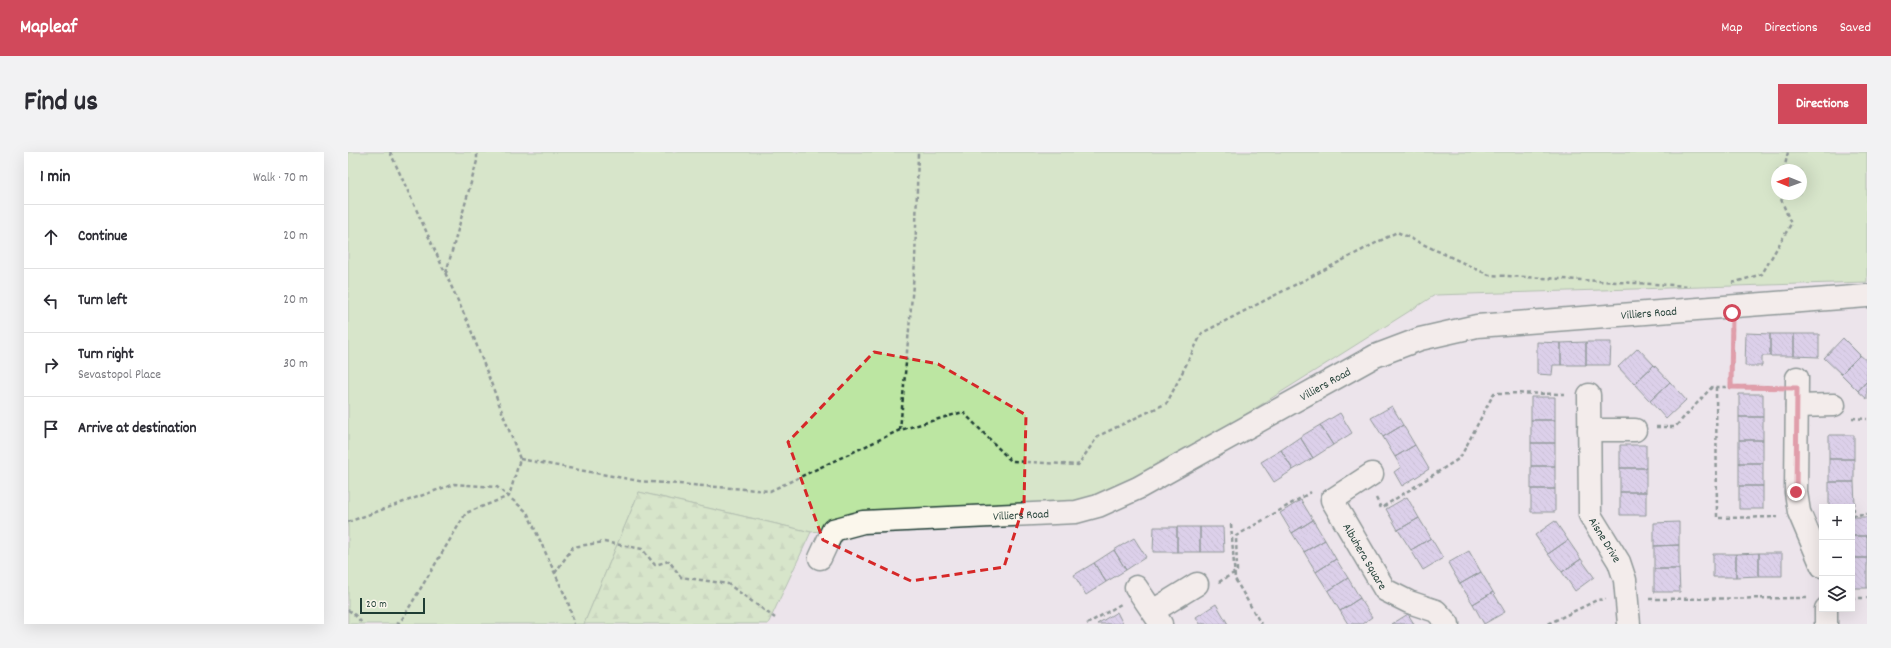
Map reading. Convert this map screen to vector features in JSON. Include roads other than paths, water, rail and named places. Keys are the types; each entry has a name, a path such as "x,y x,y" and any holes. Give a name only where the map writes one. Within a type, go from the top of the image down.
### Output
{"street":[{"name":"Villiers Road","path":"820,558 833,530 863,522 1076,512 1098,506 1138,488 1375,356 1420,339 1477,326 1867,296"},
{"path":"1819,559 1801,517 1796,492 1797,390 1834,405"},
{"name":"Aisne Drive","path":"1589,395 1590,515 1618,562 1625,580 1630,624"},
{"path":"1589,430 1635,430"},
{"name":"Albuhera Square","path":"1368,477 1332,500 1385,590 1409,602 1436,611 1448,624"},
{"path":"1138,589 1157,617 1197,584"},
{"path":"1822,612 1826,624"}]}
